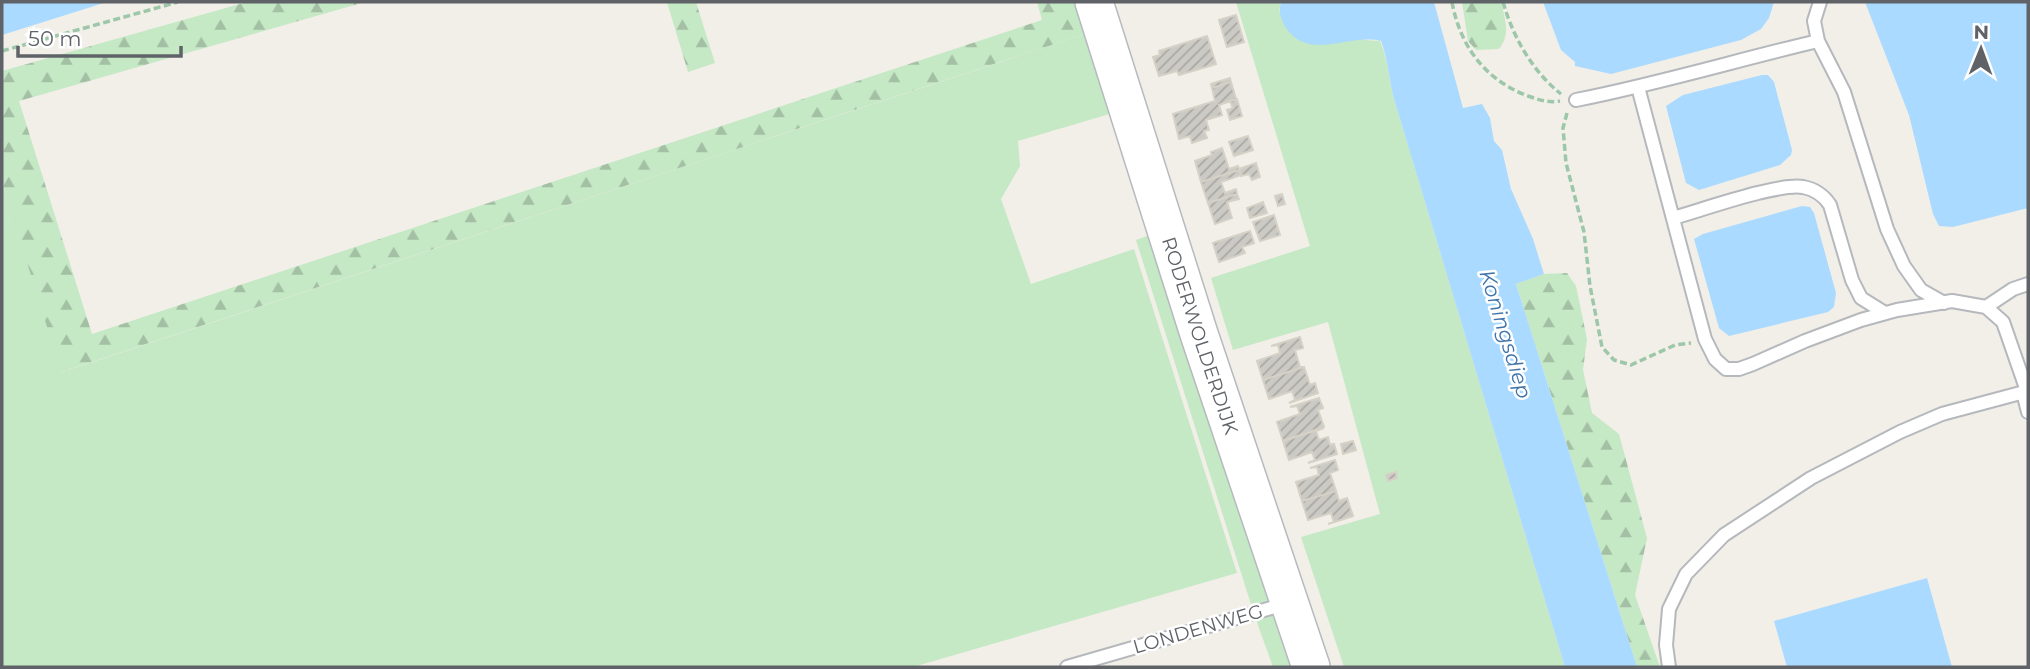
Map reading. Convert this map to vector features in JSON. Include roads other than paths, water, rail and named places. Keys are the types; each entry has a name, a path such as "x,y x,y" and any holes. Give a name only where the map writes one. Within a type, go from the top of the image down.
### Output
{"street":[{"name":"RODERWOLDERDIJK","path":"1094,2 1199,334 1311,667"}],"lane":[{"path":"1821,2 1814,21 1818,41 1844,92 1887,229 1904,266 1922,290 1944,303"},
{"path":"1576,100 1818,41"},
{"path":"1638,87 1708,345 1715,359 1726,369 1739,369 1805,341 1885,313 1952,302 1986,307 2003,322 2026,392 2028,412"},
{"path":"1673,218 1770,191 1802,187 1823,195 1830,205 1852,280 1861,298 1885,313"},
{"path":"1986,307 2013,289 2028,284"},
{"path":"1669,667 1666,645 1669,609 1686,574 1724,535 1811,478 1899,432 1942,414 2026,392"},
{"name":"LONDENWEG","path":"1067,667 1289,603"}],"water":[{"path":"2,2 107,2 2,35"},
{"name":"Koningsdiep","path":"1281,2 1434,2 1463,108 1482,104 1490,118 1494,141 1502,150 1511,189 1533,239 1544,274 1516,284 1637,667 1565,667 1394,99 1381,41 1356,40 1318,45 1306,43 1286,28 1280,15"},
{"path":"1543,2 1774,2 1769,18 1761,29 1741,40 1611,74 1575,66 1575,62 1561,50"},
{"path":"1865,2 2028,2 2028,208 1953,227 1939,226 1933,214 1909,115"},
{"path":"1768,75 1774,82 1792,150 1791,155 1780,165 1699,190 1686,183 1666,106 1683,95"},
{"path":"1802,206 1810,207 1814,213 1836,293 1834,307 1828,312 1729,336 1719,328 1694,239 1703,234"},
{"path":"1927,578 1952,667 1787,667 1774,621"}]}
